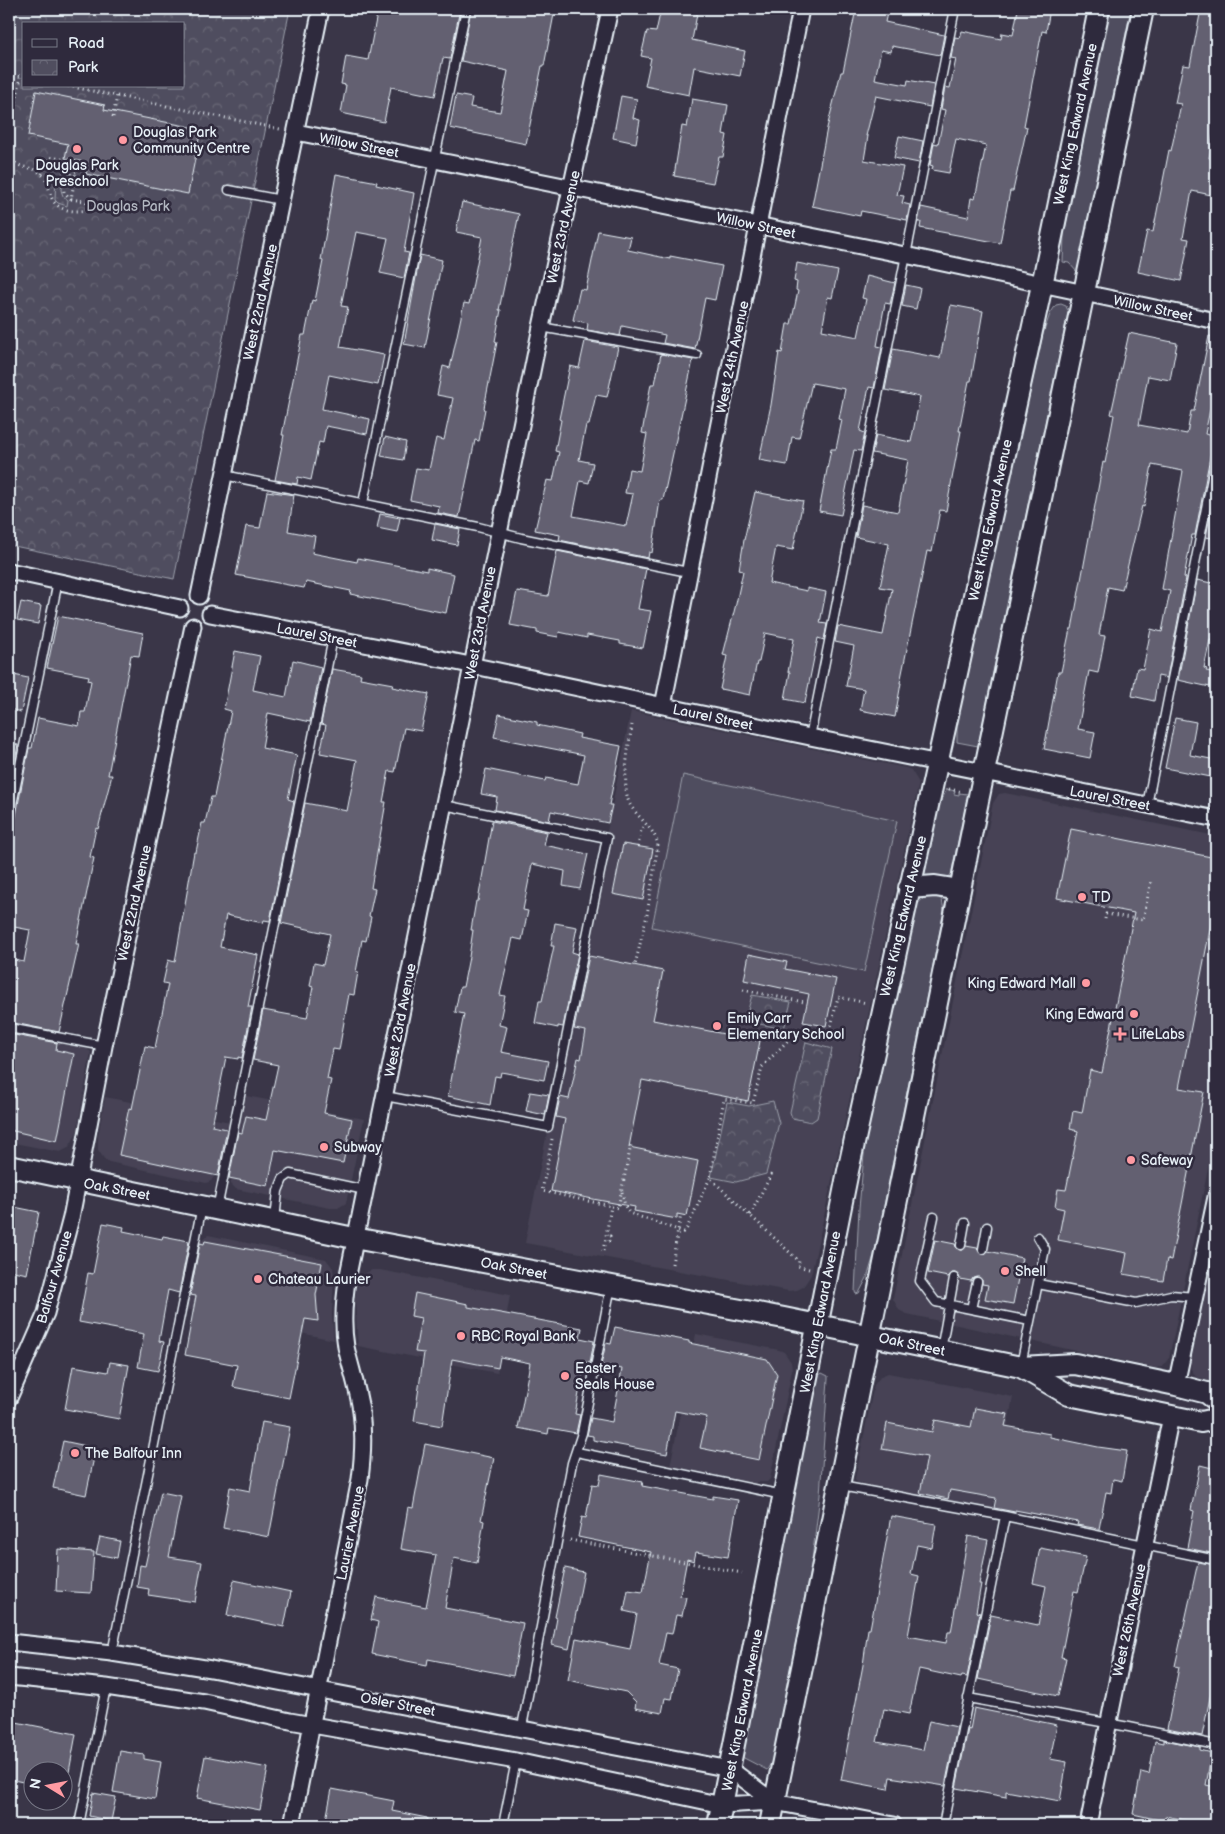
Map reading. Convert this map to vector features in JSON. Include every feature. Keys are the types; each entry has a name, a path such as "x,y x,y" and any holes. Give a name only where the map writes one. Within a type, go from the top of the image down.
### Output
{"main road":[{"name":"West King Edward Avenue","path":"723,1818 730,1769 848,1171 1042,285 1099,9"},
{"path":"764,1824 774,1802 984,772 1143,9"},
{"path":"909,888 935,886 960,890"},
{"name":"Oak Street","path":"9,1166 354,1238 870,1335 1021,1367 1075,1364 1176,1385 1207,1393 1216,1400"},
{"name":"Oak Street","path":"1021,1367 1068,1395 1201,1422 1216,1419"}],"street":[{"name":"West 22nd Avenue","path":"199,596 321,9"},
{"name":"West 23rd Avenue","path":"354,1238 385,1096 498,533 610,9"},
{"name":"West 24th Avenue","path":"663,706 688,572 759,226 801,9"},
{"name":"Willow Street","path":"296,132 905,255 1216,321"},
{"path":"9,571 180,608"},
{"path":"199,596 208,603 210,614 204,623 193,626 183,620 180,608 187,598 199,596"},
{"name":"Laurel Street","path":"210,614 472,665 810,737 1216,820"},
{"name":"West 22nd Avenue","path":"78,1181 104,1046 193,626"},
{"name":"Balfour Avenue","path":"9,1398 46,1313 64,1247 78,1181"},
{"path":"1176,1385 1216,1197"},
{"name":"Laurier Avenue","path":"292,1825 360,1479 363,1455 360,1408 344,1332 344,1295 354,1238"},
{"name":"West 26th Avenue","path":"1088,1825 1171,1416"},
{"name":"Osler Street","path":"9,1642 112,1654 211,1669 522,1727 730,1769 774,1802 894,1825"},
{"name":"Osler Street","path":"9,1677 106,1686 204,1702 312,1725 516,1761 723,1818 774,1802"}],"lane":[{"path":"363,503 466,9"},
{"path":"810,737 955,9"},
{"path":"229,190 281,200"},
{"path":"541,328 697,355"},
{"path":"1147,805 1216,458"},
{"path":"224,475 688,572"},
{"path":"9,819 58,581"},
{"path":"112,1654 333,638"},
{"path":"385,1096 548,1127 606,838 444,805"},
{"path":"9,1028 104,1046"},
{"path":"274,1222 278,1191 283,1179 290,1174 365,1190"},
{"path":"934,1218 920,1281 936,1302 1030,1321"},
{"path":"961,1245 965,1223"},
{"path":"983,1249 987,1227"},
{"path":"1021,1367 1045,1249 1038,1237"},
{"path":"941,1350 954,1278"},
{"path":"972,1309 977,1282"},
{"path":"1038,1284 1136,1303 1171,1295 1195,1297"},
{"path":"522,1727 572,1463 577,1452 611,1286"},
{"path":"577,1452 785,1495"},
{"path":"839,1485 1005,1516 1216,1560"},
{"path":"942,1825 1005,1516"},
{"path":"79,1825 106,1686"},
{"path":"968,1698 1108,1723 1216,1745"},
{"path":"503,1825 516,1761"}],"path":[{"path":"9,74 22,77 9,136"},
{"path":"78,88 296,132"},
{"path":"112,117 117,96"},
{"path":"9,155 13,162 42,174 54,202 68,211 84,212 96,209"},
{"path":"42,174 50,157 78,162 72,199"},
{"path":"76,172 67,177 64,192 72,199 106,211"},
{"path":"632,725 625,776 630,805 655,834 658,844 647,915 635,965"},
{"path":"946,788 968,792"},
{"path":"638,847 641,830 647,824"},
{"path":"1105,919 1106,914 1143,920 1151,881"},
{"path":"743,990 804,1002"},
{"path":"622,1189 625,1206 629,1213 684,1232 710,1178 724,1099 754,1103 762,1067 796,1032 828,1039 838,997 868,1003"},
{"path":"554,1132 542,1192 618,1208 631,1145"},
{"path":"750,1215 773,1171"},
{"path":"710,1178 799,1261 798,1266 809,1270"},
{"path":"603,1251 605,1240 608,1241 610,1236 606,1236 612,1206"},
{"path":"672,1264 681,1214"},
{"path":"558,1537 742,1573"},
{"path":"723,1818 764,1824"}],"shaded area":[{"name":"Emily Carr Elementary School","path":"631,711 906,768 911,770 919,783 811,1275 803,1287 797,1290 789,1291 525,1243"},
{"name":"King Edward Mall","path":"1005,793 1216,836 1216,1130 1169,1358 1162,1367 1155,1368 907,1314 899,1310 893,1299 993,803 999,794"},
{"path":"9,1028 86,1042 86,1048 91,1052 77,1132 68,1148 60,1152 9,1142"},
{"path":"241,1095 364,1119 346,1203 338,1208 330,1208 236,1189 231,1184 231,1176 216,1174 211,1181 206,1183 109,1162 105,1160 98,1150 98,1136 105,1097 235,1123"},
{"name":"Chateau Laurier","path":"208,1235 326,1259 333,1268 334,1276 332,1314 334,1340 181,1308 195,1241 200,1242"},
{"path":"1216,1240 1216,1383 1196,1377 1191,1369 1191,1362"},
{"path":"372,1270 510,1295 497,1373 358,1346 355,1300 357,1286 364,1274"},
{"path":"696,1334 779,1350 784,1352 791,1362 792,1370 770,1479 767,1482 756,1482 753,1489 669,1472"},
{"path":"888,1373 1013,1397 992,1514 868,1491 869,1485 857,1482 855,1479 874,1385 881,1376"}],"green space":[{"name":"Douglas Park","path":"9,9 290,9 174,579 9,545"},
{"path":"1110,9 1131,9 1077,272 1069,263 1063,262 1064,234"},
{"path":"55,160 71,163 69,174 63,178 61,190 63,196 68,200 67,206 55,200 56,175 52,170"},
{"path":"1056,305 1066,306 1068,311 1067,318 978,746 957,742 957,716 1043,334 1050,314"},
{"path":"683,775 897,821 864,972 652,927"},
{"path":"947,789 955,791 954,794 968,794 951,875 947,878 924,878 936,811"},
{"path":"935,895 942,900 944,911 874,1255 867,1278 859,1293 856,1294 859,1208 865,1144 875,1088 916,907 924,898"},
{"path":"752,995 791,1002 784,1029 745,1021"},
{"path":"806,1042 832,1049 817,1118 811,1122 792,1118 790,1112"},
{"path":"773,1101 779,1123 766,1174 736,1182 711,1177 727,1102 749,1106"},
{"path":"822,1373 828,1376 828,1379 820,1495 812,1560 772,1761 767,1770 742,1757 818,1376"}],"building":[{"path":"378,9 460,9 450,59 443,58 435,96 391,87 384,122 341,113 346,85 341,84 346,56 368,60"},
{"path":"471,9 555,9 526,144 450,128 456,95 472,98 470,107 500,112 508,71 461,61"},
{"path":"661,9 698,9 692,40 745,51 740,76 694,67 689,95 645,86 651,58 641,56 647,31 656,32"},
{"path":"856,9 888,9 885,22 944,35 940,55 892,46 891,52 881,50 875,79 907,85 908,80 934,85 930,107 876,96 866,136 868,136 864,160 903,167 897,195 904,196 902,203 910,205 907,220 861,211 860,216 812,206 827,128 841,72 843,72"},
{"path":"1018,9 1050,9 1046,32 1042,31 1024,126 1027,127 1013,191 1010,191 1000,243 920,228 921,222 918,222 921,207 968,217 971,198 975,199 986,145 956,139 949,173 932,170 933,166 930,165 934,143 938,144 945,110 941,109 945,87 950,88 956,59 951,58 955,37 960,38 962,31 1001,39 1002,33 1013,35"},
{"path":"1201,9 1216,9 1216,121 1209,158 1216,160 1216,196 1192,191 1183,238 1189,239 1181,281 1138,272 1147,231 1153,232 1169,150 1171,151 1181,104 1175,103 1183,65 1190,66"},
{"name":"Douglas Park Community Centre","path":"36,91 105,105 104,110 201,129 188,194 86,174 88,163 65,158 68,144 28,136"},
{"path":"621,96 637,99 633,118 640,120 636,143 613,138"},
{"path":"692,99 728,105 723,134 727,135 723,157 719,157 713,183 674,176 682,126 687,127"},
{"path":"899,136 923,141 919,163 894,158"},
{"path":"336,174 377,182 376,185 414,193 404,252 409,253 404,278 380,273 388,238 356,232 341,306 348,307 340,347 384,355 378,385 329,375 322,409 370,419 367,434 326,426 323,443 319,442 311,480 298,477 297,484 275,480 302,335 305,335 312,300 315,301 323,261 321,260"},
{"path":"462,202 519,214 499,310 501,310 495,341 497,342 479,441 475,440 459,517 438,513 439,506 410,500 416,468 429,470 436,438 444,440 453,398 437,395 443,366 450,368 464,303 469,304 482,237 456,232"},
{"path":"598,231 631,237 628,250 670,259 670,256 722,266 715,300 705,298 695,349 663,343 665,335 622,326 620,336 587,330 588,323 573,320 580,289 586,290"},
{"path":"420,255 442,260 425,348 404,344"},
{"path":"797,263 838,271 832,298 828,297 822,330 858,337 866,299 862,298 867,276 895,283 890,304 885,303 877,346 882,347 874,388 869,387 860,431 865,433 861,451 854,450 841,515 819,511 831,449 836,449 842,420 839,419 845,389 812,383 799,438 792,437 787,465 759,460 771,405 779,352 782,353 787,324 791,324 798,291 796,290 797,282 794,281"},
{"path":"906,285 920,288 916,309 902,306"},
{"path":"951,305 983,311 971,381 969,381 959,431 961,431 946,511 940,510 932,552 927,551 900,683 895,717 860,710 864,689 846,686 854,646 835,642 838,626 883,635 892,589 880,587 889,544 856,537 862,505 898,512 908,460 872,453 876,435 911,442 920,397 885,390 893,349 940,358"},
{"path":"1129,333 1177,343 1170,380 1148,376 1139,425 1187,434 1191,411 1194,411 1209,336 1216,337 1216,391 1214,390 1205,434 1214,436 1195,535 1192,535 1167,678 1158,676 1154,701 1132,696 1137,668 1143,669 1151,629 1162,632 1170,591 1162,589 1183,471 1152,465 1144,507 1142,506 1122,590 1108,587 1099,635 1105,636 1098,673 1089,671 1078,729 1095,732 1090,758 1044,749 1058,672 1061,672 1070,629 1072,629 1103,462 1105,463 1114,415 1111,414"},
{"path":"585,341 618,347 607,397 596,395 589,425 586,425 579,460 593,463 589,483 580,481 573,516 626,526 633,494 625,493 629,469 640,471 647,434 642,433 647,405 651,384 655,384 661,354 693,360 663,500 660,500 652,553 649,552 648,558 559,540 560,535 535,530 547,480 553,481 559,452 555,451 561,420 559,419 570,366 579,368"},
{"path":"385,437 406,442 403,460 381,456"},
{"path":"1216,486 1216,539 1206,537"},
{"path":"267,491 294,495 288,531 315,536 312,553 357,562 358,558 454,574 446,613 350,594 351,591 306,582 304,588 236,575 246,526 260,528"},
{"path":"755,492 803,501 793,550 776,547 769,583 807,591 807,588 826,592 820,623 827,624 824,640 818,638 805,703 785,699 794,639 765,633 750,695 720,689 727,656 723,655 743,571 739,570"},
{"path":"380,514 400,518 397,532 377,528"},
{"path":"435,524 460,529 457,545 432,540"},
{"path":"557,551 646,569 638,609 651,611 643,648 620,644 620,641 587,635 587,638 559,632 558,637 537,633 537,630 510,625 517,591 548,596"},
{"path":"1197,580 1216,584 1215,641 1210,640 1204,668 1207,669 1206,671 1213,672 1210,687 1178,680"},
{"path":"21,602 41,606 38,624 17,620"},
{"path":"58,616 143,633 139,656 131,655 108,775 112,775 98,829 96,828 90,857 94,858 76,944 79,944 59,1032 9,1022 9,959 24,962 30,930 9,926 9,852 29,748 32,748 38,718 79,726 81,712 85,712 91,681 88,680 89,676 47,668"},
{"path":"235,651 260,656 253,690 286,697 293,660 321,667 310,722 268,713 262,748 297,755 288,799 294,801 270,921 264,920 263,923 226,915 220,947 258,955 248,1007 252,1007 242,1058 226,1057 212,1126 227,1129 218,1176 119,1155 129,1108 132,1109 145,1046 155,1048 168,984 163,983 168,960 175,962 194,852 196,852 202,823 205,823 211,797 214,797 231,711 224,709"},
{"path":"332,669 361,674 360,678 393,684 392,687 429,694 421,731 404,728 395,772 389,771 383,802 386,802 371,888 375,889 369,916 371,917 366,941 362,940 354,995 349,994 339,1050 333,1049 327,1079 331,1080 324,1113 352,1119 343,1163 275,1150 268,1186 229,1178 238,1132 242,1133 246,1116 266,1120 278,1065 253,1060 263,1010 307,1018 313,987 310,986 314,963 323,965 330,934 281,923 305,803 347,811 357,760 320,753 326,725 321,724"},
{"path":"9,674 28,678 21,712 9,709"},
{"path":"499,714 537,722 537,725 580,734 579,738 621,746 609,805 612,805 608,823 551,811 549,821 495,810 497,797 481,794 486,769 545,781 546,778 578,784 584,755 494,737"},
{"path":"1175,718 1196,722 1190,755 1216,760 1216,778 1165,768"},
{"path":"9,743 18,745 9,792"},
{"path":"492,821 547,832 544,845 588,854 580,889 563,886 565,871 532,864 523,910 528,911 522,940 513,938 500,995 505,996 499,1025 507,1027 501,1052 548,1061 544,1080 501,1072 500,1077 495,1076 490,1105 448,1096 464,1014 455,1012 460,987 463,987 469,957 473,930 471,930"},
{"path":"1071,829 1216,858 1216,899 1179,1088 1204,1092 1171,1260 1167,1259 1163,1281 1123,1274 1127,1253 1058,1240 1064,1209 1055,1207 1058,1189 1066,1190 1078,1131 1070,1129 1073,1111 1082,1113 1090,1070 1102,1073 1134,913 1057,898"},
{"path":"623,844 653,849 643,900 613,894"},
{"path":"555,923 577,927 572,952 578,954 563,1027 558,1026 558,1028 535,1023 539,1001 542,1001 554,946 551,946"},
{"path":"749,954 787,962 785,969 836,979 826,1026 803,1022 809,994 744,980"},
{"path":"589,956 663,971 653,1020 760,1041 748,1101 642,1080 629,1147 698,1161 687,1216 677,1214 677,1219 634,1211 635,1207 551,1191 565,1119 556,1117 560,1097 569,1099 578,1058 581,1059 586,1031 574,1029"},
{"path":"9,1034 57,1043 56,1050 74,1054 57,1141 9,1130"},
{"path":"530,1092 549,1095 545,1115 526,1111"},
{"path":"9,1206 39,1212 27,1274 9,1270"},
{"path":"103,1223 124,1227 123,1231 162,1239 163,1236 189,1241 179,1293 168,1290 159,1341 164,1342 158,1371 138,1367 144,1334 79,1322 88,1273 93,1274"},
{"path":"935,1240 955,1244 960,1250 963,1250 966,1246 977,1248 982,1254 988,1251 1022,1258 1013,1304 985,1299 988,1285 982,1284 982,1280 979,1277 973,1278 971,1281 960,1279 955,1273 948,1277 928,1273"},
{"path":"205,1241 322,1263 316,1295 318,1321 305,1319 289,1398 233,1387 237,1365 185,1355 196,1296 190,1295 200,1243 204,1244"},
{"path":"415,1293 468,1304 468,1307 582,1328 580,1338 594,1341 590,1363 585,1362 575,1414 580,1415 576,1433 549,1428 548,1434 518,1428 530,1363 500,1357 498,1368 452,1359 442,1426 414,1421 424,1353 415,1352 421,1318 411,1316"},
{"path":"615,1327 689,1341 689,1343 767,1359 777,1374 759,1460 700,1448 707,1417 675,1411 667,1454 593,1440 593,1436 587,1435 591,1418 612,1422 622,1369 601,1365 606,1343 611,1344"},
{"path":"110,1362 129,1365 119,1419 65,1409 73,1366 108,1372"},
{"path":"975,1408 1008,1414 1005,1426 1050,1434 1050,1437 1098,1447 1127,1451 1122,1481 1113,1479 1111,1493 1106,1492 1099,1529 1077,1525 1078,1522 994,1508 996,1498 950,1490 948,1499 920,1493 927,1457 882,1449 887,1423 932,1432 935,1420 971,1427"},
{"path":"262,1422 290,1427 269,1537 223,1528 230,1487 250,1491"},
{"path":"63,1441 96,1448 86,1495 53,1488"},
{"path":"425,1444 494,1458 481,1520 484,1521 477,1563 454,1558 445,1608 523,1623 513,1676 428,1659 427,1665 372,1654 378,1622 371,1620 376,1597 426,1607 436,1555 401,1549 408,1507 413,1508"},
{"path":"1200,1465 1216,1469 1216,1554 1187,1548 1194,1511 1191,1510"},
{"path":"601,1474 643,1482 642,1486 713,1499 713,1496 738,1500 728,1557 696,1552 694,1561 687,1559 680,1596 686,1597 682,1616 676,1615 672,1634 666,1633 659,1665 678,1669 672,1699 665,1698 662,1713 635,1708 636,1702 626,1692 568,1680 576,1638 630,1649 637,1614 624,1611 628,1590 643,1592 651,1552 578,1537 582,1517 586,1518 592,1484 599,1485"},
{"path":"161,1492 181,1496 169,1557 202,1562 195,1602 148,1595 149,1589 137,1587 140,1565 145,1566"},
{"path":"891,1516 936,1524 932,1548 917,1545 911,1574 919,1576 908,1636 946,1643 948,1632 951,1632 968,1536 988,1540 979,1584 981,1584 976,1612 980,1613 967,1677 962,1676 961,1678 919,1669 909,1714 884,1709 877,1742 923,1750 929,1721 957,1727 945,1786 890,1777 888,1789 841,1780 868,1629 870,1629"},
{"path":"100,1537 120,1541 117,1558 96,1554"},
{"path":"1040,1548 1086,1557 1078,1592 1074,1591 1061,1657 1066,1658 1058,1696 978,1679 991,1615 1038,1625 1046,1586 1033,1583"},
{"path":"58,1549 94,1552 91,1593 56,1591"},
{"path":"1198,1562 1216,1565 1216,1669 1202,1736 1167,1729 1179,1667 1175,1666"},
{"path":"565,1568 584,1572 569,1649 552,1645 557,1618 555,1617"},
{"path":"234,1580 291,1592 284,1627 227,1615"},
{"path":"974,1708 1057,1725 1050,1759 1067,1762 1060,1801 1006,1791 1006,1797 956,1788"},
{"path":"16,1722 76,1734 71,1762 22,1762 22,1782 9,1779 9,1760"},
{"path":"1164,1740 1200,1747 1200,1750 1212,1753 1206,1785 1216,1787 1210,1825 1165,1816 1164,1821 1133,1814 1141,1772 1149,1774 1155,1741 1164,1743"},
{"path":"120,1751 144,1755 144,1759 161,1762 155,1799 113,1792"},
{"path":"205,1756 268,1768 260,1810 197,1798"},
{"path":"332,1789 394,1801 392,1811 427,1818 426,1825 325,1825"},
{"path":"93,1793 116,1797 111,1821 89,1816"}],"place":[{"name":"Douglas Park Community Centre","path":"123,140"},
{"name":"Douglas Park Preschool","path":"77,149"},
{"name":"TD","path":"1082,897"},
{"name":"King Edward Mall","path":"1086,983"},
{"name":"King Edward","path":"1134,1014"},
{"name":"Emily Carr Elementary School","path":"717,1026"},
{"name":"LifeLabs","path":"1120,1034"},
{"name":"Subway","path":"324,1147"},
{"name":"Safeway","path":"1131,1160"},
{"name":"Shell","path":"1005,1271"},
{"name":"Chateau Laurier","path":"258,1279"},
{"name":"RBC Royal Bank","path":"461,1336"},
{"name":"Easter Seals House","path":"565,1376"},
{"name":"The Balfour Inn","path":"75,1453"}]}
